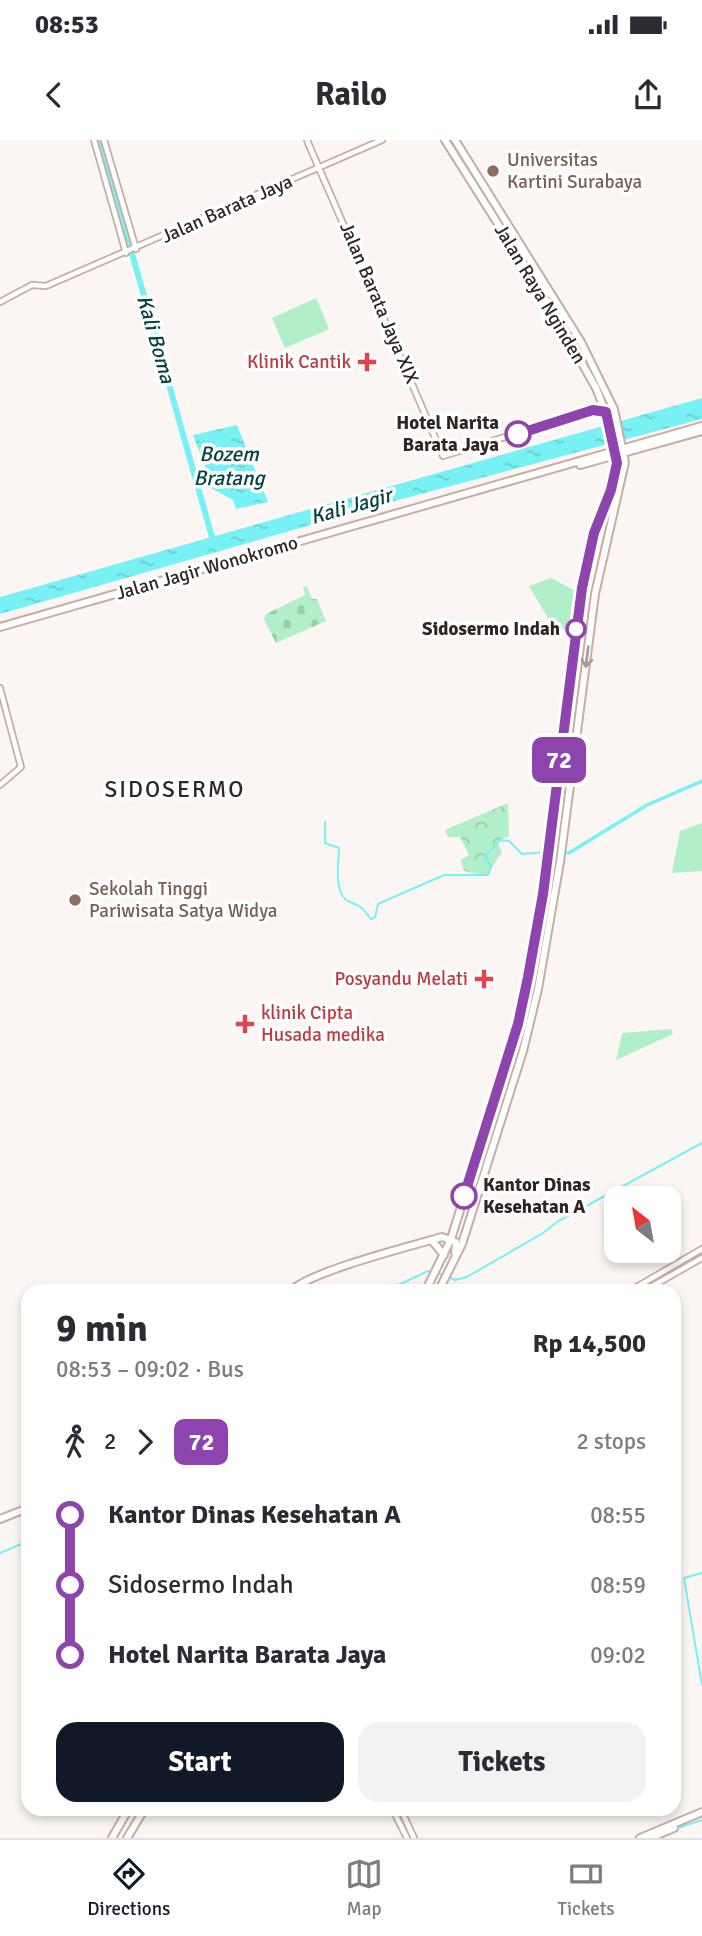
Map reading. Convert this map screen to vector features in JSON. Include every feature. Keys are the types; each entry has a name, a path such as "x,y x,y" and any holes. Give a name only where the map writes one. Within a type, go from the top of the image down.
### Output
{"main road":[{"name":"Jalan Raya Nginden","path":"445,140 581,342 617,417 620,449"},
{"name":"Jalan Raya Nginden","path":"455,140 536,276 601,398 620,449"},
{"path":"463,170 470,166"},
{"path":"620,449 702,426"},
{"path":"620,449 647,447 702,432"},
{"path":"624,465 647,447"},
{"path":"440,1284 444,1255 511,1048 528,977 595,594 599,540 624,465 620,449"},
{"path":"433,1284 462,1244 523,1051 553,914 561,856 574,640 620,449"},
{"name":"Jalan Jagir Wonokromo","path":"575,464 603,460 620,449"},
{"name":"Jalan Jagir Wonokromo","path":"0,627 620,449"},
{"path":"603,460 610,462 615,473"},
{"path":"511,1048 523,1051"},
{"path":"416,1246 451,1239 461,1233 472,1213"},
{"path":"302,1284 328,1271 442,1237 451,1239 457,1247 442,1275"},
{"path":"434,1243 444,1255"},
{"path":"0,1519 21,1511"},
{"path":"640,1838 702,1814"},
{"path":"650,1838 702,1814"},
{"path":"111,1838 124,1816"},
{"path":"127,1838 140,1816"}],"street":[{"path":"94,140 127,253"},
{"path":"104,140 135,250"},
{"name":"Jalan Barata Jaya","path":"0,302 32,285 46,286 135,250 382,140"},
{"name":"Jalan Barata Jaya XIX","path":"307,141 443,456 593,410"},
{"path":"601,398 593,410 606,412"},
{"path":"0,688 21,763 11,779 0,786"},
{"path":"642,1284 702,1249"},
{"path":"656,1284 700,1259 695,1253"},
{"path":"396,1816 407,1838"},
{"path":"404,1816 414,1838"}],"green space":[{"path":"316,298 329,329 285,348 272,318"},
{"path":"551,578 577,592 574,626 556,632 529,586"},
{"path":"307,586 312,599 317,599 326,621 276,643 264,619 266,614 305,595 303,587"},
{"path":"508,803 509,836 497,841 502,852 486,876 464,871 461,860 469,855 460,837 448,837 445,830"},
{"path":"702,823 702,871 672,873 680,831"},
{"path":"671,1029 673,1034 616,1060 622,1033"}],"water":[{"name":"Kali Jagir","path":"702,398 702,419 391,502 0,614 0,597"},
{"name":"Bozem Bratang","path":"237,425 268,502 236,509 233,500 207,486 209,477 193,435"}],"waterway":[{"name":"Kali Boma","path":"100,140 212,537"},
{"path":"569,853 647,805 702,781"},
{"path":"325,822 325,843 339,848 338,877 341,892 344,898 362,908 371,919 375,917 378,904 444,875 488,875 491,867 485,856 500,840 509,841 522,854 546,852"},
{"path":"551,852 569,853"},
{"path":"449,1277 455,1280 467,1277 557,1222 702,1143"},
{"path":"400,1284 428,1271 444,1275"},
{"path":"0,1553 21,1544"},
{"path":"702,1573 684,1578 702,1685"},
{"path":"675,1829 702,1820"}],"bus line":[{"name":"72","path":"464,1196 520,1018 543,894 582,588 594,533 611,490 617,463 606,412 593,410 518,434"}],"place":[{"name":"Universitas Kartini Surabaya","path":"493,171"},
{"name":"Klinik Cantik","path":"367,362"},
{"name":"Hotel Narita Barata Jaya","path":"518,434"},
{"name":"Sidosermo Indah","path":"576,629"},
{"name":"Sekolah Tinggi Pariwisata Satya Widya","path":"75,900"},
{"name":"Posyandu Melati","path":"484,979"},
{"name":"klinik Cipta Husada medika","path":"245,1024"},
{"name":"Kantor Dinas Kesehatan A","path":"464,1196"}],"district":[{"name":"SIDOSERMO","path":"175,789"}]}
